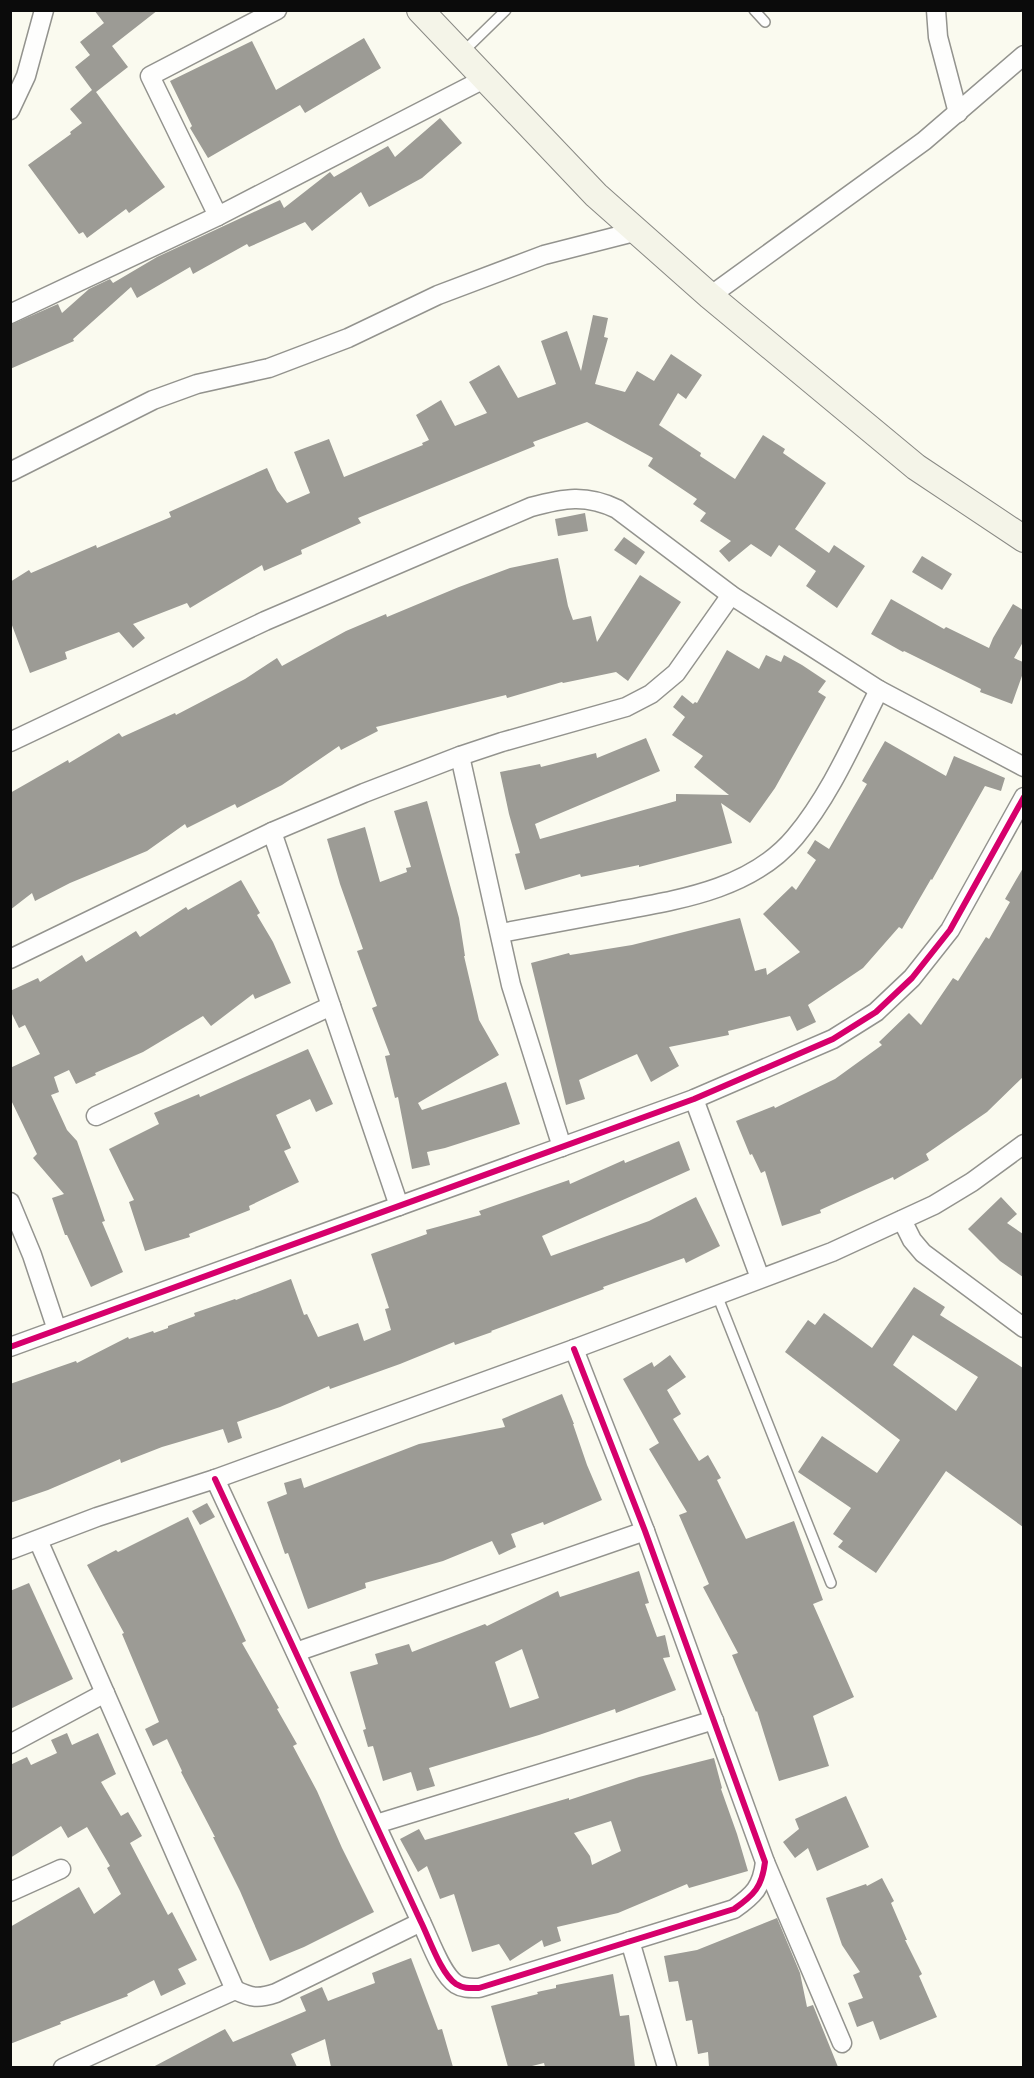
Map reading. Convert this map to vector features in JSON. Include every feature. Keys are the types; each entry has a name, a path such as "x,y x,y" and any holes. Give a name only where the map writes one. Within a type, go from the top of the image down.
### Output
{"street":[{"path":"10,110 26,76 44,10"},
{"path":"218,216 150,76 276,10"},
{"path":"420,10 597,195 710,296 916,468 1023,539"},
{"path":"936,10 938,37 958,112"},
{"path":"710,296 924,141 1023,55"},
{"path":"10,314 218,216 484,79"},
{"path":"10,472 153,400 197,384 269,368 348,338 438,296 544,255 638,231"},
{"path":"10,742 265,621 531,507 558,500 586,498 617,509 731,595 879,690 1023,767"},
{"path":"10,959 272,832 364,793 502,742 626,707 651,694 676,673 731,595"},
{"path":"501,933 694,896 730,883 764,866 795,838 825,794 879,690"},
{"path":"460,756 511,985 562,1147"},
{"path":"10,1347 694,1099 833,1039 876,1012 912,978 950,930 1023,797"},
{"path":"272,832 399,1206"},
{"path":"96,1116 331,1006"},
{"path":"694,1099 760,1278"},
{"path":"10,1550 97,1517 215,1479 574,1349 832,1251 934,1205 972,1182 1023,1144"},
{"path":"10,1202 32,1255 57,1330"},
{"path":"902,1220 923,1253 1023,1328"},
{"path":"574,1349 645,1531 765,1862 842,2043"},
{"path":"215,1479 421,1922 447,1974 455,1983 466,1988 479,1988 734,1909 757,1889 763,1877 765,1862"},
{"path":"296,1652 645,1531"},
{"path":"38,1540 235,1990 247,1996 260,1998 276,1993 421,1922"},
{"path":"10,1744 105,1693"},
{"path":"376,1824 714,1720"},
{"path":"10,1892 61,1869"},
{"path":"630,1941 667,2067"},
{"path":"63,2067 235,1990"}],"lane":[{"path":"462,54 506,10"},
{"path":"754,10 765,22"},
{"path":"717,1295 831,1582"}],"building":[{"path":"94,10 158,10 112,46 128,67 96,92 165,187 129,213 126,209 87,238 83,232 79,234 28,165 71,134 70,132 82,123 70,109 92,90 75,67 90,55 80,42 104,23"},
{"path":"364,38 381,68 305,113 300,105 208,158 190,128 192,126 170,81 252,41 276,90"},
{"path":"440,118 462,143 422,178 369,207 361,192 312,231 305,222 249,247 247,244 193,274 190,267 137,298 131,287 73,339 74,341 10,369 10,325 58,304 62,313 89,289 110,279 113,283 157,257 280,200 284,208 330,172 334,177 388,146 395,157"},
{"path":"593,315 608,318 604,337 608,338 595,384 625,392 637,371 654,381 671,354 702,375 686,399 678,393 659,425 735,479 763,435 785,449 783,453 826,483 795,529 829,553 834,545 865,566 837,608 806,586 816,571 779,545 771,557 751,544 729,562 719,551 731,541 700,521 706,513 693,504 697,499 648,466 653,458 587,422 533,442 535,446 358,518 361,523 301,550 302,554 264,571 262,565 190,608 187,603 133,624 145,638 133,648 119,632 65,652 67,659 30,673 10,620 10,582 29,570 31,573 96,545 97,548 171,517 169,512 267,468 277,490 287,503 310,493 294,452 329,439 344,477 423,445 422,443 429,440 416,415 441,400 455,426 487,413 469,382 499,365 518,398 556,384 541,341 567,331 581,371"},
{"path":"585,513 588,531 558,536 555,519"},
{"path":"624,537 645,552 636,565 614,550"},
{"path":"922,556 952,574 942,590 912,572"},
{"path":"558,558 573,620 591,616 597,642 640,575 681,602 628,681 616,672 562,682 507,698 506,695 376,727 378,731 341,750 339,746 282,785 237,808 235,804 187,828 185,824 147,851 70,883 35,901 32,893 10,910 10,793 68,760 69,763 119,733 122,737 175,713 176,715 245,679 277,658 282,666 346,631 386,614 387,617 510,568"},
{"path":"891,599 944,629 946,627 989,648 1013,604 1023,610 1023,642 1014,658 1023,662 1023,673 1012,704 980,692 981,689 871,634"},
{"path":"727,650 759,669 766,655 781,662 784,655 826,681 818,692 826,697 775,788 750,823 721,803 732,843 639,867 639,865 581,877 580,874 525,890 515,854 520,853 500,772 540,764 541,767 596,753 597,758 646,738 660,771 535,824 540,839 676,801 676,794 729,795 694,767 703,756 672,735 685,717 673,707 682,695 693,704 697,703"},
{"path":"885,741 946,776 954,756 1005,778 1001,791 985,786 902,929 899,927 863,968 808,1005 816,1022 797,1031 790,1016 728,1031 729,1035 669,1047 679,1066 651,1082 637,1054 579,1080 585,1099 566,1105 531,963 569,953 570,955 632,945 740,918 755,971 766,968 767,975 800,952 763,914 792,886 796,890 816,860 807,853 815,840 829,849 867,784 862,781"},
{"path":"427,801 459,918 464,956 479,1020 499,1055 418,1103 422,1110 506,1082 520,1124 427,1152 430,1165 412,1169 398,1097 395,1098 385,1056 390,1055 372,1008 377,1006 357,951 363,949 327,839 365,827 380,882 407,872 406,868 411,867 394,811"},
{"path":"1023,868 1023,1077 987,1112 926,1154 929,1160 894,1180 893,1177 820,1210 821,1213 782,1226 765,1171 761,1173 752,1154 750,1155 736,1121 774,1106 775,1108 835,1079 882,1045 879,1042 909,1013 921,1025 953,978 958,981 986,937 989,939 1010,902 1005,899"},
{"path":"241,880 260,913 257,915 273,942 291,983 255,999 253,994 211,1026 203,1016 143,1052 76,1084 69,1070 54,1077 59,1092 51,1095 67,1130 77,1141 105,1221 102,1222 123,1272 91,1287 65,1235 52,1198 64,1194 33,1158 37,1154 10,1098 10,1068 40,1054 25,1025 19,1028 10,1010 10,991 38,978 40,982 82,955 86,962 136,931 140,937 186,907 188,910"},
{"path":"308,1049 333,1104 316,1112 310,1099 276,1115 291,1148 284,1151 299,1182 249,1206 250,1210 189,1234 190,1237 145,1251 129,1202 134,1200 109,1149 159,1124 154,1113 199,1094 200,1097"},
{"path":"679,1141 690,1170 542,1236 551,1256 649,1221 696,1197 720,1246 686,1263 684,1258 603,1287 604,1289 492,1332 455,1345 454,1342 330,1389 329,1386 237,1422 242,1438 228,1443 223,1429 162,1447 121,1463 120,1459 48,1490 10,1503 10,1384 76,1361 77,1363 128,1337 129,1339 153,1331 154,1333 195,1316 194,1313 291,1279 304,1315 307,1314 318,1337 358,1323 364,1341 391,1330 385,1309 389,1308 371,1254 427,1234 426,1230 481,1215 479,1211 569,1180 570,1184 624,1160 625,1163"},
{"path":"1001,1197 1017,1214 1007,1223 1023,1234 1023,1277 1000,1261 968,1229"},
{"path":"914,1287 945,1307 940,1315 1023,1368 1023,1527 946,1471 876,1573 838,1547 843,1541 833,1534 851,1508 798,1472 822,1436 877,1473 900,1440 785,1352 808,1320 815,1325 824,1313 872,1348","holes":["913,1335 978,1377 956,1411 893,1365"]},
{"path":"670,1355 686,1377 667,1390 681,1414 673,1419 699,1461 708,1455 721,1478 717,1480 746,1539 794,1521 823,1600 813,1604 854,1697 813,1716 829,1766 779,1781 757,1711 732,1655 738,1653 703,1587 709,1584 679,1515 687,1512 649,1449 659,1443 623,1379 652,1362 654,1367"},
{"path":"562,1394 602,1500 544,1525 543,1522 511,1534 516,1547 499,1555 492,1541 443,1561 365,1583 366,1588 308,1609 267,1502 287,1494 284,1483 301,1478 304,1488 419,1444 505,1427 502,1419"},
{"path":"207,1503 215,1517 200,1525 192,1511"},
{"path":"188,1517 246,1641 242,1643 297,1744 293,1746 317,1791 374,1912 304,1947 270,1961 240,1891 213,1837 215,1837 181,1772 167,1739 153,1746 145,1729 159,1722 122,1634 124,1633 87,1565"},
{"path":"639,1571 649,1603 645,1604 657,1637 665,1635 670,1657 663,1658 676,1690 616,1713 615,1709 539,1735 429,1768 435,1786 417,1791 411,1772 383,1781 373,1746 368,1747 363,1730 366,1729 350,1672 378,1664 375,1654 409,1644 412,1652 485,1624 487,1626 558,1591 560,1597","holes":["522,1649 539,1698 510,1708 495,1662"]},
{"path":"29,1583 73,1679 10,1709 10,1591"},
{"path":"67,1733 72,1745 98,1733 116,1774 101,1782 121,1816 128,1812 142,1836 130,1843 168,1915 172,1912 197,1960 178,1969 186,1984 161,1996 154,1980 127,1994 128,1996 10,2044 10,1927 79,1887 94,1914 121,1894 107,1868 110,1866 87,1827 68,1838 61,1826 10,1858 10,1765 27,1757 31,1765 57,1753 51,1740"},
{"path":"714,1758 721,1789 748,1871 689,1888 687,1884 618,1913 557,1927 561,1941 544,1947 542,1940 510,1961 499,1944 472,1952 454,1894 440,1899 427,1866 418,1872 400,1839 419,1829 425,1840 569,1798 569,1800 639,1777","holes":["611,1821 621,1851 592,1865 590,1856 574,1833"]},
{"path":"846,1796 869,1847 817,1871 808,1848 795,1858 783,1842 799,1829 795,1819"},
{"path":"882,1878 894,1901 891,1903 907,1940 905,1940 922,1974 919,1976 937,2017 880,2040 873,2021 857,2027 848,2003 863,1998 853,1975 860,1972 842,1945 826,1898 866,1884 867,1886"},
{"path":"777,1918 800,1973 807,2007 813,2005 838,2067 709,2067 708,2052 698,2054 692,2020 686,2021 678,1981 669,1982 664,1956 697,1950"},
{"path":"411,1958 438,2030 442,2029 453,2067 331,2067 325,2039 291,2054 297,2067 153,2067 225,2029 233,2042 306,2011 300,1997 322,1987 328,2001 375,1983 372,1973"},
{"path":"613,1974 620,2016 629,2015 635,2067 545,2067 544,2063 528,2067 508,2067 491,2006 538,1994 537,1992 556,1988 556,1985"}],"cycle path":[{"path":"10,1347 694,1099 833,1039 876,1012 912,978 950,930 1024,797"},
{"path":"215,1479 436,1955 445,1972 456,1984 479,1988 734,1909 756,1890 762,1878 765,1862 645,1531 574,1349"}]}
